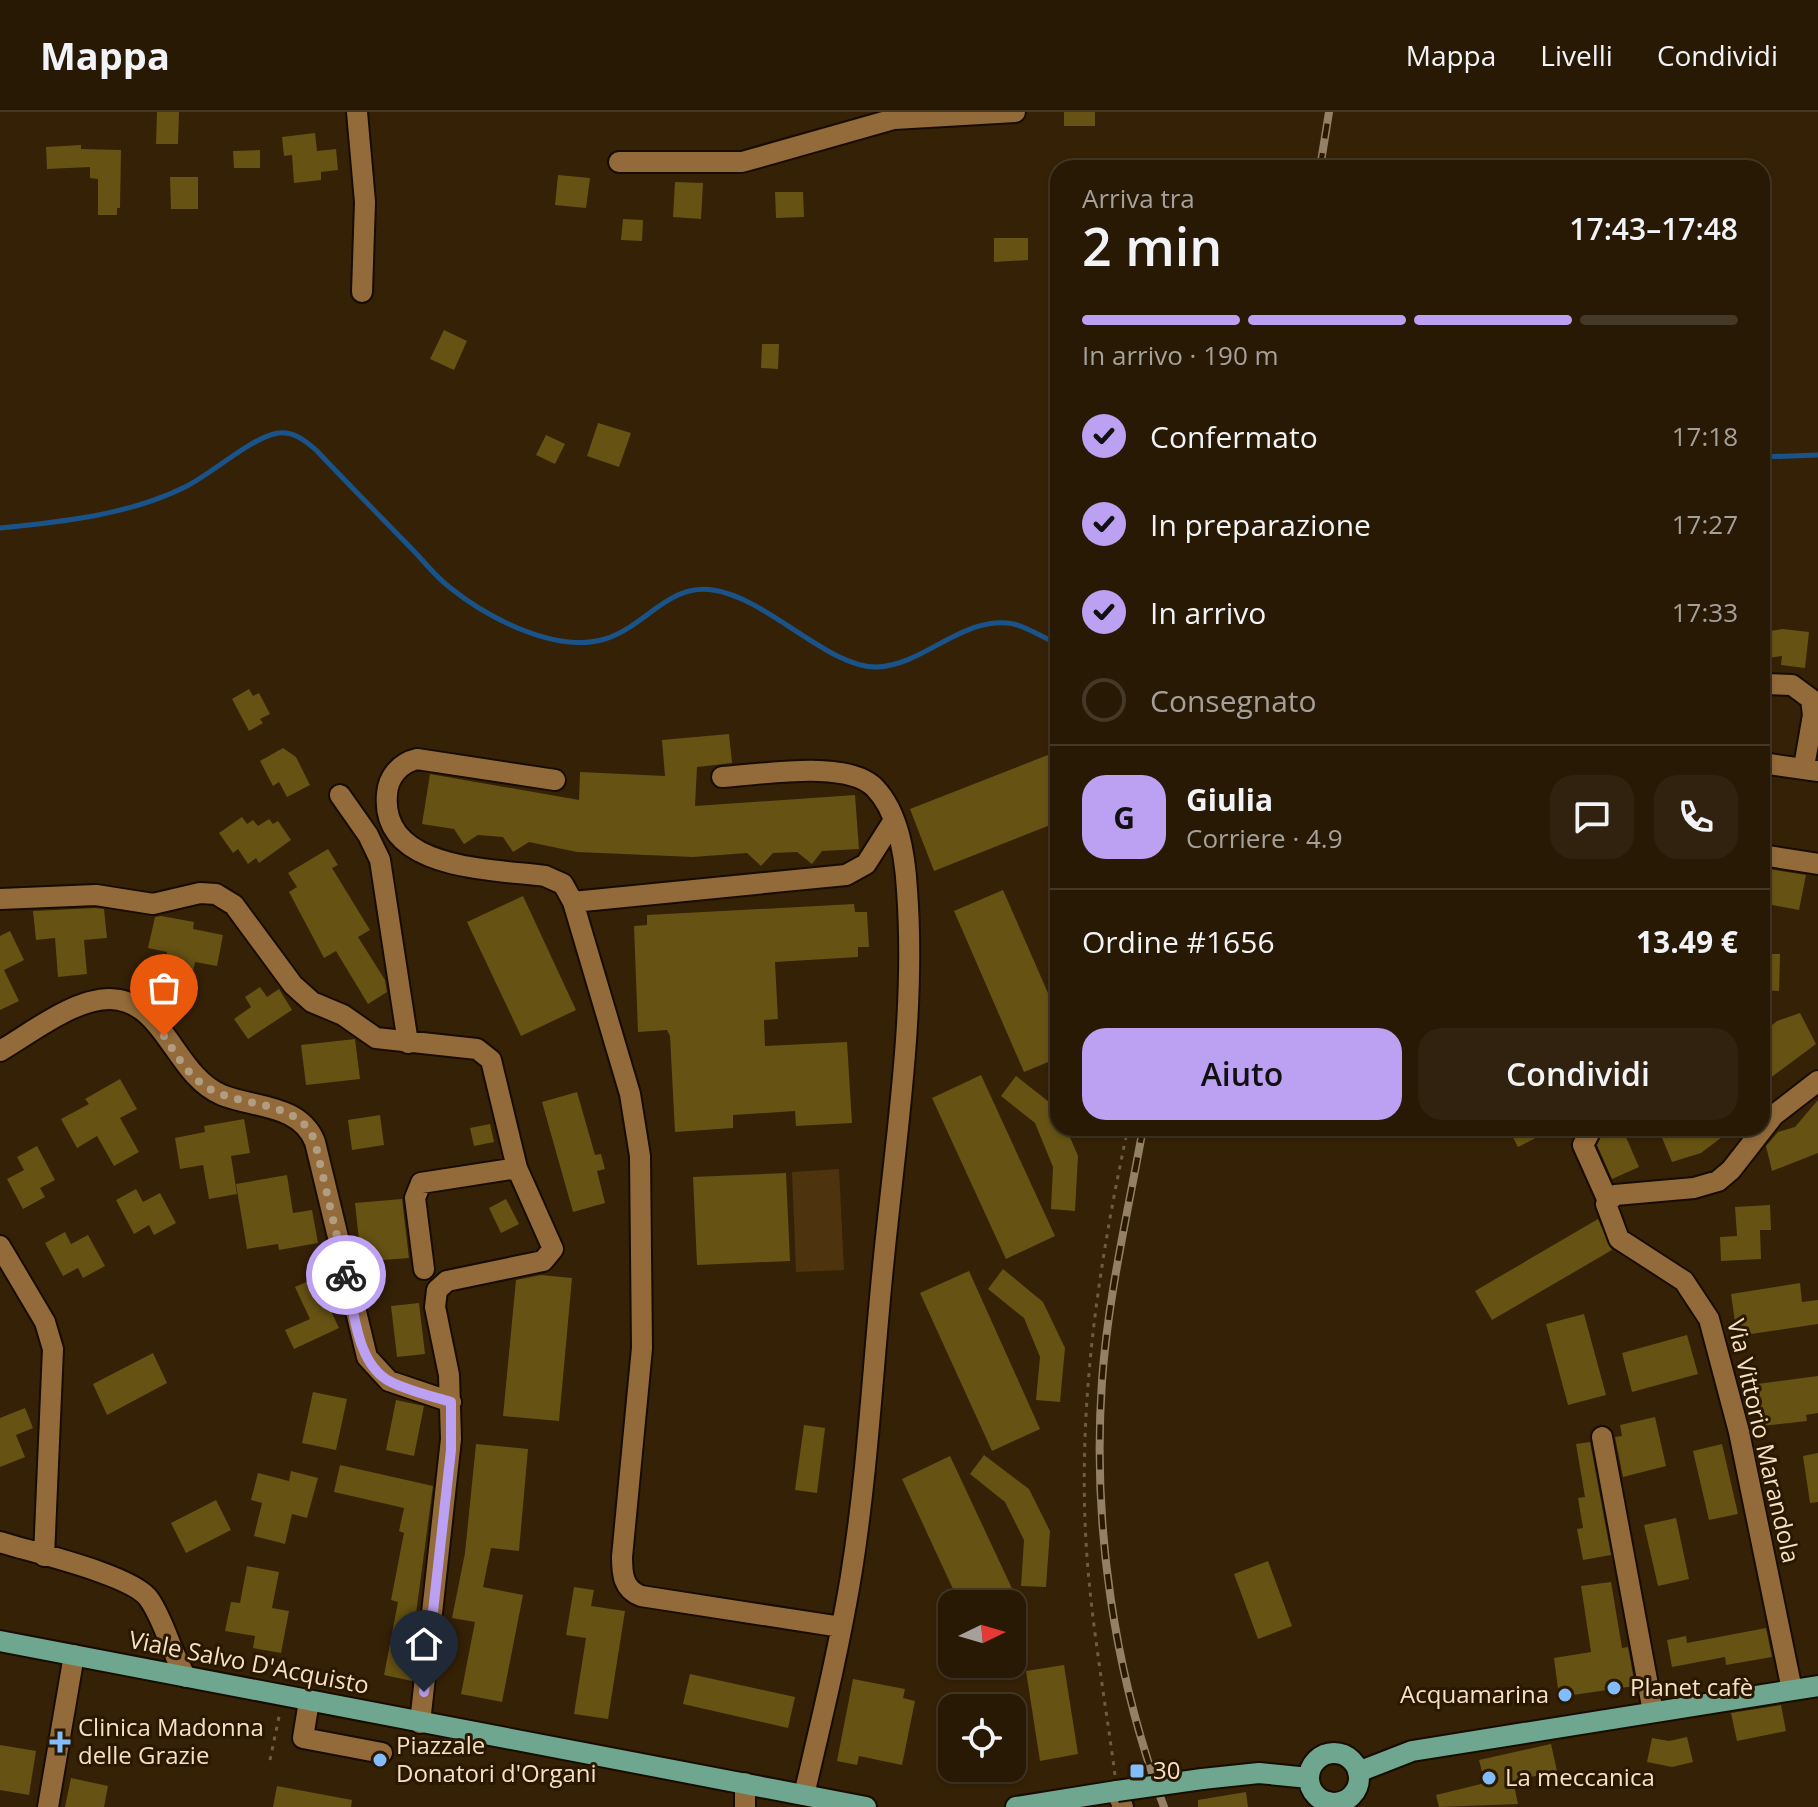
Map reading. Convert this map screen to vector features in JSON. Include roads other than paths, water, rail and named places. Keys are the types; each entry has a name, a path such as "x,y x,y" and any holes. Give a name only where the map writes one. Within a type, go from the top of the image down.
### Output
{"main road":[{"name":"Viale Salvo D'Acquisto","path":"0,1641 866,1807"},
{"path":"1358,1772 1412,1751 1818,1686"},
{"path":"1331,1753 1346,1756 1358,1772 1359,1783 1351,1797 1327,1805 1315,1794 1309,1778 1317,1760 1331,1753"},
{"path":"1016,1807 1120,1799 1202,1779 1259,1773 1309,1778"}],"street":[{"path":"357,112 365,202 362,292"},
{"path":"619,162 752,161 878,122 935,115 1015,112"},
{"path":"1770,684 1792,685 1811,699 1813,715 1811,769 1770,764"},
{"path":"555,780 417,759 402,765 392,777 387,808 402,839 429,858 545,876 563,884 573,902 630,1094 640,1156 642,1348 622,1557 624,1579 630,1590 641,1596 841,1627"},
{"path":"722,777 808,772 852,775 878,791 894,820 907,892 904,1045 858,1529 841,1627 804,1795"},
{"path":"340,795 368,835 380,860 408,1043"},
{"path":"573,902 846,875 866,864 894,820"},
{"path":"1770,856 1818,864"},
{"path":"0,899 96,895 153,904 194,894 216,894 238,909 304,996 343,1015 371,1036 408,1043 477,1049 488,1056 517,1168 553,1249 543,1261 447,1281 437,1290 435,1307 451,1402 451,1450 420,1723"},
{"path":"0,1051 76,1008 103,1000 122,1001 151,1017 185,1067 204,1085 223,1095 283,1111 297,1119 314,1138 363,1345 370,1362 392,1383 451,1402"},
{"path":"1770,1120 1818,1081"},
{"name":"Via Vittorio Marandola","path":"1588,1136 1583,1145 1608,1201 1609,1218 1619,1239 1684,1281 1709,1319 1739,1432 1792,1690"},
{"path":"1608,1201 1619,1194 1694,1188 1722,1179 1757,1136"},
{"path":"424,1269 415,1198 421,1183 517,1168"},
{"path":"0,1246 45,1322 53,1349 44,1556"},
{"path":"1602,1437 1653,1712"},
{"path":"0,1542 122,1580 145,1594 186,1677"},
{"path":"48,1807 74,1655"},
{"path":"309,1701 303,1738 382,1753"},
{"path":"745,1783 745,1807"}],"waterway":[{"path":"0,528 71,520 118,511 163,497 185,487 264,437 286,433 303,439 317,451 448,586 501,620 543,637 585,642 605,639 683,593 713,590 755,606 838,657 877,667 912,658 961,633 996,623 1014,624 1050,640"},
{"path":"1770,457 1818,455"}],"railway":[{"path":"1321,160 1329,112"},
{"path":"1142,1136 1105,1349 1100,1489 1110,1597 1120,1651 1132,1704 1164,1807"}],"place":[{"name":"Planet cafè","path":"1614,1688"},
{"name":"Acquamarina","path":"1565,1695"},
{"name":"Clinica Madonna delle Grazie","path":"60,1742"},
{"name":"Piazzale Donatori d'Organi","path":"380,1760"},
{"name":"30","path":"1137,1771"},
{"name":"La meccanica","path":"1489,1778"}]}
